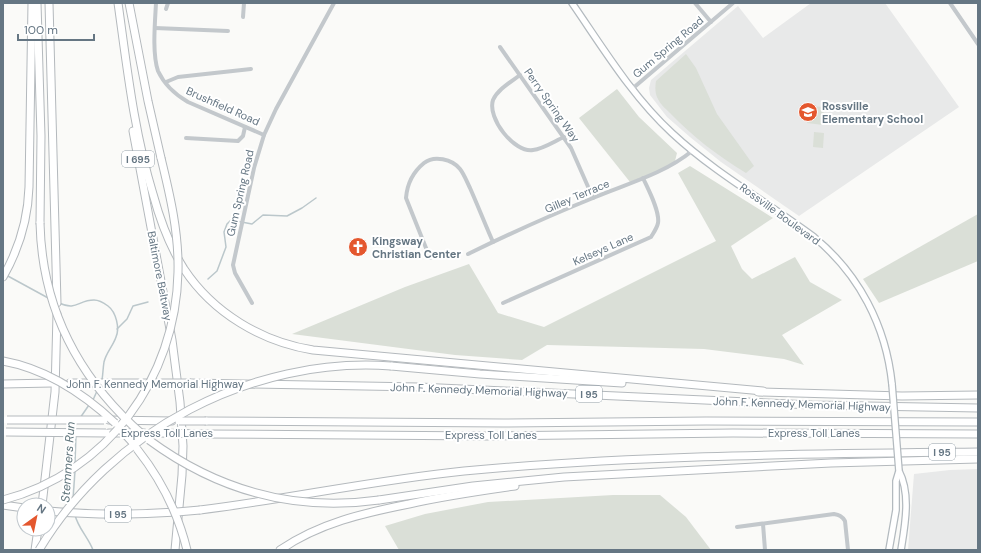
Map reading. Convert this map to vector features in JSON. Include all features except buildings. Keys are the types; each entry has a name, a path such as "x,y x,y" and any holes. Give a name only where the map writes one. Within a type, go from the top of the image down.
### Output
{"highway":[{"path":"3,277 12,259 25,223 29,196 32,3"},
{"path":"37,3 41,136 40,223 42,254 53,305 81,364 117,411 169,454 197,470 225,483 267,497 320,504 352,503 465,487 579,476 604,476 831,463 978,459"},
{"path":"43,497 54,392 57,350 58,290 48,3"},
{"name":"Baltimore Beltway","path":"114,3 136,147 173,347 179,391 183,470 174,550"},
{"path":"118,3 134,111 143,159 164,229 184,269 195,283 218,306 246,326 283,343 314,350 762,392"},
{"path":"3,500 25,494 67,473 89,457 110,438 128,417 144,394 162,354 170,328 176,300 178,273 178,245 176,227 144,82 130,3"},
{"path":"3,361 37,371 62,383 90,402 122,431 147,461 161,484 175,515 187,550"},
{"path":"39,550 49,533 70,506 100,473 138,441 189,410 241,387 318,368 347,365 391,366 480,374 721,391 866,395 978,395"},
{"name":"John F. Kennedy Memorial Highway","path":"3,384 191,383 427,387 812,405 978,408"},
{"name":"Express Toll Lanes","path":"5,420 489,423 706,421 978,422"},
{"name":"Express Toll Lanes","path":"5,432 489,436 733,433 978,434"},
{"name":"I 95","path":"56,512 85,514 127,514 200,510 387,480 564,464 736,456 978,452"},
{"path":"280,550 301,537 328,524 374,511 473,492 604,476"},
{"path":"3,505 16,507"},
{"path":"35,550 37,537"}],"main road":[{"name":"Rossville Boulevard","path":"572,3 632,89 662,124 692,151 821,243 838,260 861,292 876,320 886,347 892,384 899,471 896,481 896,510 889,550"},
{"name":"Rossville Boulevard","path":"899,471 904,481 905,495 905,513 901,550"}],"street":[{"name":"Brushfield Road","path":"156,3 156,62 159,71 166,82 176,94 188,102 264,135"},
{"path":"166,9 168,3"},
{"path":"243,17 244,3"},
{"name":"Gum Spring Road","path":"252,303 235,273 233,265 254,168 264,135 276,109 334,3"},
{"path":"695,3 711,22"},
{"name":"Gum Spring Road","path":"632,89 733,3"},
{"path":"950,3 978,44"},
{"path":"155,28 228,31"},
{"name":"Perry Spring Way","path":"500,47 571,148 593,198"},
{"path":"166,82 178,77 252,69"},
{"path":"520,75 500,91 493,102 492,112 505,134 514,145 526,150 540,148 564,137"},
{"path":"186,138 238,141 243,136 245,127"},
{"name":"Gilley Terrace","path":"468,254 593,198 679,162 692,151"},
{"path":"430,258 406,198 408,184 419,168 424,163 433,159 448,160 460,169 493,242"},
{"name":"Kelseys Lane","path":"503,303 651,237 656,230 658,215 643,178"},
{"path":"737,527 834,514 840,516 845,521 848,550"},
{"path":"763,524 765,550"}],"shaded area":[{"name":"Rossville Elementary School","path":"811,3 885,3 959,107 799,216 721,162 690,137 667,117 650,95 649,88 651,80 738,6 763,38"},
{"path":"686,54 696,68 717,114 754,166 746,173 697,138 659,101 655,88 656,81"},
{"path":"617,89 639,117 677,153 674,165 630,182 579,118"},
{"path":"808,106 824,107 823,125 807,123"},
{"path":"814,132 824,133 823,148 813,147"},
{"path":"690,166 773,218 731,246 742,269 752,279 795,257 810,282 842,300 782,335 804,365 784,359 704,349 547,345 522,360 455,355 292,334 405,287 469,264 498,313 544,327 716,241 678,173"},
{"path":"978,214 978,261 879,303 863,279"},
{"path":"978,469 978,550 908,550 914,474"},
{"path":"613,495 660,495 686,517 711,550 399,550 385,526 425,514 488,502"}],"waterway":[{"path":"208,279 217,271 226,247 224,232 227,224 231,220 252,224 263,215 287,216 316,198"},
{"name":"Stemmers Run","path":"6,275 50,299"},
{"name":"Stemmers Run","path":"59,303 74,306 89,300 96,300 106,305 113,312 118,329 115,340 105,359 102,380"},
{"path":"117,329 127,319 133,306 148,302"},
{"name":"Stemmers Run","path":"93,400 97,391"},
{"name":"Stemmers Run","path":"80,418 89,405"},
{"name":"Stemmers Run","path":"75,463 76,435"},
{"name":"Stemmers Run","path":"73,499 75,471"},
{"name":"Stemmers Run","path":"75,515 78,524 93,550"}],"place":[{"name":"Rossville Elementary School","path":"808,112"},
{"name":"Kingsway Christian Center","path":"358,247"}]}
